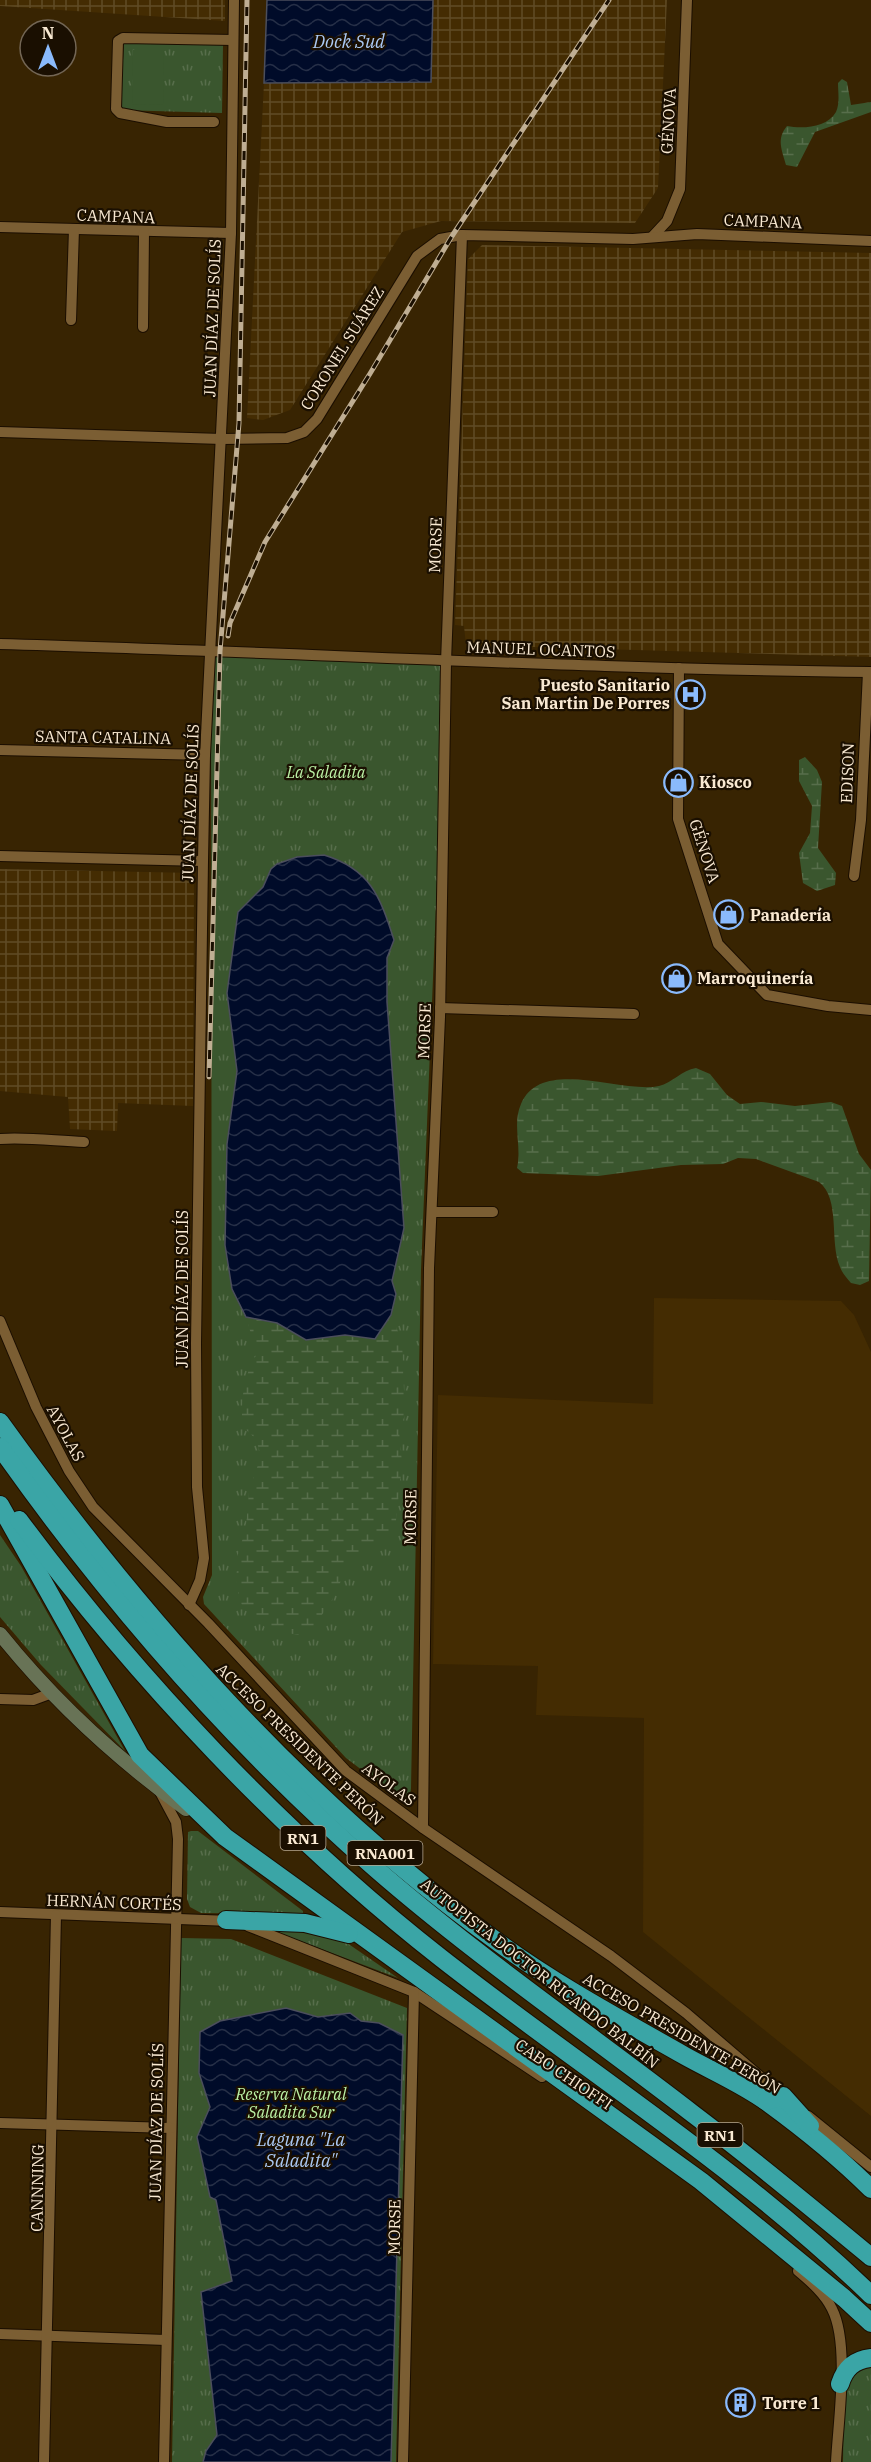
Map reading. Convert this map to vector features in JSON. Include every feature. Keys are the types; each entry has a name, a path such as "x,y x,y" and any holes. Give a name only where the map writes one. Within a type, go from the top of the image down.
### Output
{"highway":[{"path":"0,1416 19,1449"},
{"name":"ACCESO PRESIDENTE PERÓN","path":"0,1422 109,1567 211,1686 324,1798 391,1858 499,1943 587,2001 774,2099 871,2189"},
{"name":"AUTOPISTA DOCTOR RICARDO BALBÍN","path":"0,1447 68,1540 128,1614 210,1706 329,1826 410,1897 516,1982 694,2115 871,2258"},
{"name":"RN1","path":"0,1496 64,1579 136,1665 213,1750 299,1834 439,1957 764,2202 871,2295"},
{"path":"0,1505 140,1755 225,1837 701,2181 844,2298 871,2323"},
{"path":"226,1920 319,1924 362,1938"},
{"path":"840,2384 844,2371 871,2358"}],"main road":[{"path":"0,1634 52,1693 87,1727 157,1788 225,1837"}],"street":[{"name":"JUAN DÍAZ DE SOLÍS","path":"189,1605 200,1580 204,1558 196,1487 196,1367 205,755 231,233 234,0"},
{"name":"GÉNOVA","path":"653,236 667,221 680,189 687,0"},
{"path":"214,122 167,123 120,114 116,109 118,41 123,38 233,40"},
{"name":"CAMPANA","path":"0,227 231,233"},
{"path":"71,320 74,230"},
{"path":"143,327 144,232"},
{"name":"CAMPANA","path":"653,236 697,234 871,241"},
{"name":"CORONEL SUÁREZ","path":"0,432 222,439 287,438 310,427 417,256 440,238 462,235 633,239 653,236"},
{"name":"MORSE","path":"423,1828 432,1212 440,1008 446,662 462,235"},
{"name":"MANUEL OCANTOS","path":"0,644 211,650 446,662 869,672"},
{"name":"GÉNOVA","path":"679,668 678,819 703,893 713,934 725,953 767,994 828,1006 871,1010"},
{"name":"EDISON","path":"854,876 861,820 869,672"},
{"name":"SANTA CATALINA","path":"0,750 205,755"},
{"path":"0,856 203,861"},
{"path":"440,1008 634,1014"},
{"path":"0,1139 29,1137 46,1141 84,1142"},
{"path":"432,1212 494,1212"},
{"name":"AYOLAS","path":"0,1321 36,1407 81,1490 108,1525 189,1605 346,1771 423,1828 612,1956 686,2013 774,2099 871,2167"},
{"path":"0,1699 33,1700 52,1693"},
{"name":"JUAN DÍAZ DE SOLÍS","path":"157,1788 172,1811 177,1830 164,2462"},
{"name":"HERNÁN CORTÉS","path":"0,1912 226,1920"},
{"name":"CANNNING","path":"44,2462 49,2336 57,1915"},
{"name":"CABO CHIOFFI","path":"226,1920 245,1924 414,1992 680,2173 827,2300 838,2323 840,2384"},
{"name":"MORSE","path":"404,2462 414,1992"},
{"path":"0,2123 171,2128"},
{"path":"0,2334 166,2340"},
{"path":"836,2462 840,2384"}],"shaded area":[{"path":"0,0 225,0 225,21 0,6"},
{"path":"433,0 667,0 658,188 635,223 441,221 402,232 290,410 263,420 247,418 264,83 430,82"},
{"path":"482,245 871,253 871,657 466,645 464,626 455,625 468,259"},
{"path":"0,869 194,873 193,1106 118,1103 117,1131 70,1129 68,1097 0,1091"},
{"path":"654,1298 841,1301 854,1315 871,1352 871,2116 643,1932 644,1718 536,1715 538,1666 433,1664 438,1395 653,1404"}],"green space":[{"path":"124,43 223,45 222,113 120,110"},
{"path":"133,50 164,50 163,105 132,104"},
{"path":"842,79 847,82 851,105 871,102 871,112 815,132 797,167 786,165 781,140 787,126 814,126 832,117 837,109 838,83"},
{"name":"La Saladita","path":"211,650 446,662 421,1270 411,1788 410,1798 403,1801 346,1758 204,1604 203,1597 212,1575"},
{"path":"805,757 817,770 822,782 818,848 836,873 835,885 817,891 803,883 799,853 810,833 812,806 799,781 799,760"},
{"path":"696,1068 710,1074 727,1095 740,1104 761,1102 795,1106 831,1102 842,1106 859,1154 871,1170 869,1281 860,1285 851,1283 841,1269 835,1246 830,1199 819,1182 756,1159 738,1158 723,1164 681,1165 598,1176 523,1173 517,1168 518,1112 531,1090 546,1082 564,1079 643,1087 659,1086"},
{"path":"391,1315 402,1341 405,1415 399,1431 402,1463 395,1530 382,1544 348,1566 330,1604 306,1636 268,1630 240,1603 236,1582 238,1554 246,1528 249,1491 261,1456 256,1439 242,1426 246,1380 257,1354 246,1317 277,1323 306,1340 345,1335 375,1339"},
{"path":"0,1535 21,1566 125,1751 41,1665 0,1617"},
{"path":"198,1831 303,1911 303,1914 201,1913 190,1907 187,1899 188,1832"},
{"path":"269,1929 334,1934 398,1978"},
{"name":"Laguna \"La Saladita\"","path":"181,1938 231,1939 407,2008 396,2462 172,2462"},
{"path":"871,2365 871,2462 843,2462 844,2390 853,2373"}],"water":[{"name":"Dock Sud","path":"267,0 433,0 431,82 264,83"},
{"path":"324,855 340,861 363,876 378,897 394,940 387,958 387,1002 404,1228 392,1281 396,1294 391,1315 375,1339 345,1335 306,1340 277,1323 246,1317 232,1289 225,1245 227,1144 237,1071 227,993 238,912 263,887 271,869 277,864 297,857"},
{"name":"Laguna \"La Saladita\"","path":"286,2008 318,2017 350,2013 361,2021 379,2023 403,2035 391,2462 203,2462 206,2451 217,2435 201,2292 232,2281 216,2200 210,2197 197,2137 210,2107 199,2073 200,2032 220,2021"}],"railway":[{"path":"209,1077 220,651 239,423 247,0"},
{"path":"228,636 230,623 265,542 371,372 452,236 609,0"}],"place":[{"name":"Puesto Sanitario San Martin De Porres","path":"691,694"},
{"name":"Kiosco","path":"678,782"},
{"name":"Panadería","path":"729,915"},
{"name":"Marroquinería","path":"676,978"},
{"name":"Torre 1","path":"741,2403"}],"park label":[{"name":"Reserva Natural Saladita Sur","path":"291,2103"}]}
